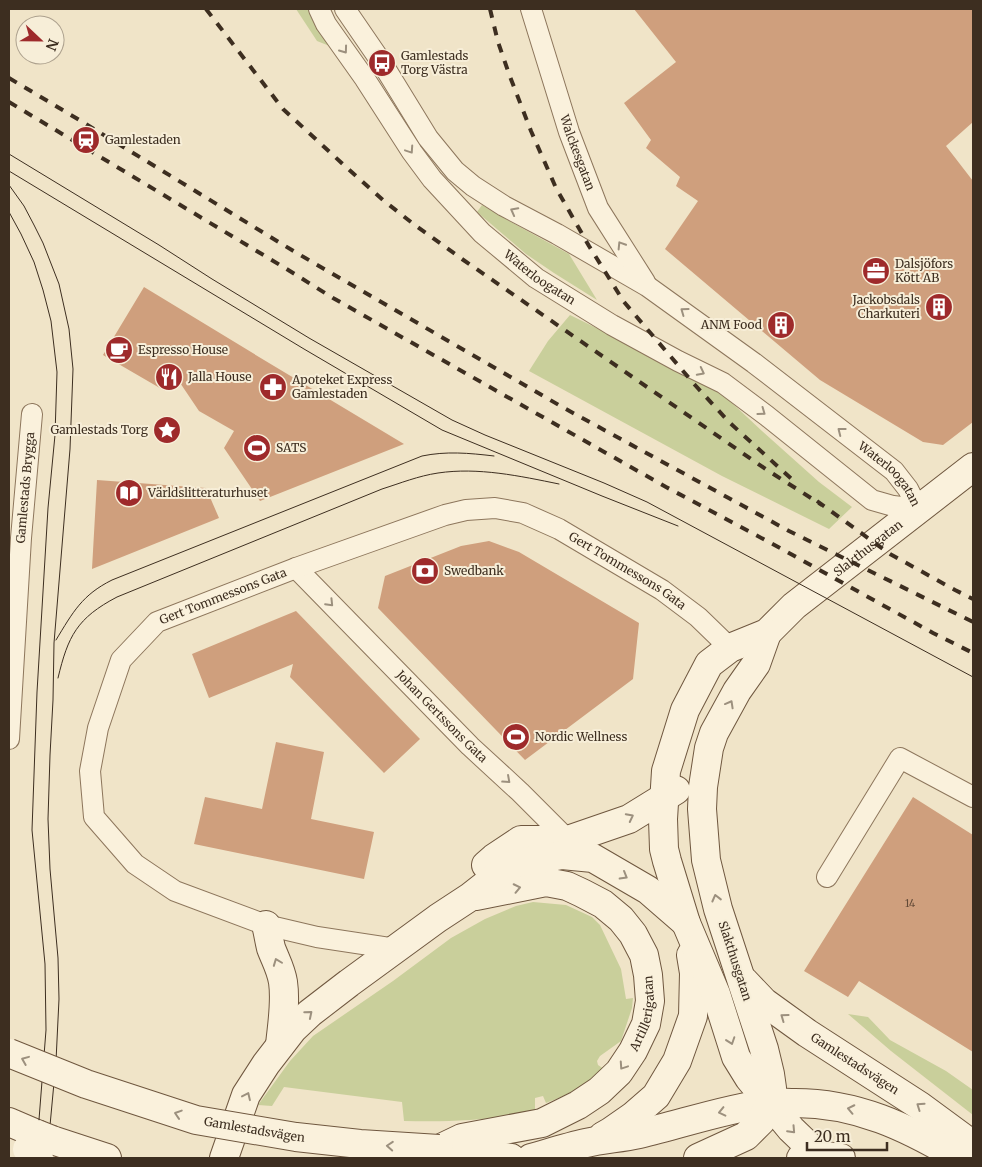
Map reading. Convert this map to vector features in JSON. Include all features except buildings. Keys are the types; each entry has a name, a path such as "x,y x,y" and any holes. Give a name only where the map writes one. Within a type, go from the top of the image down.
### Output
{"main road":[{"name":"Slakthusgatan","path":"770,1103 749,1078 736,1057 716,994 686,923 664,849 664,797 666,771 671,752 685,710 709,664 730,648 767,632 794,606 973,467"},
{"name":"Slakthusgatan","path":"767,632 756,664 737,691 714,733 709,748 703,787 702,809 706,860 718,909 764,1049 772,1088 770,1103"},
{"path":"470,897 471,879 494,858 521,840 568,840 628,819 677,790 709,748"},
{"name":"Artillerigatan","path":"224,1158 246,1095 293,1029 310,1013 438,918 470,897 512,864 562,855 593,858 648,890 686,923"},
{"name":"Artillerigatan","path":"439,1149 462,1138 542,1123 578,1105 599,1091 619,1072 633,1051 646,1024 650,1001 644,955 633,934 621,918 603,904 567,886 546,882 470,897"},
{"name":"Slakthusgatan","path":"585,1143 610,1132 634,1116 656,1096 678,1061 693,1016 694,973 686,923"},
{"path":"266,925 271,949 283,981 283,1019 280,1045"},
{"name":"Gamlestadsvägen","path":"741,978 764,1002 807,1033 920,1106 973,1145"},
{"name":"Gamlestadsvägen","path":"9,1054 86,1084 196,1120 296,1138 439,1149 511,1158"},
{"path":"770,1103 791,1129 819,1158"},
{"path":"698,1158 746,1136 761,1121 770,1103"},
{"path":"531,1158 585,1143 638,1135 724,1111 770,1103 809,1103 862,1112 900,1126 929,1140 958,1158"},
{"path":"9,1122 52,1140 107,1158"},
{"path":"9,1135 38,1158"}],"street":[{"path":"322,17 346,9"},
{"name":"Waterloogatan","path":"346,9 428,138 455,171 473,186 504,206 647,286 754,362 894,471 908,489 918,509"},
{"name":"Walckesgatan","path":"531,9 569,132 598,208 647,286"},
{"name":"Waterloogatan","path":"322,17 432,180 482,233 536,278 612,325 723,383 872,500 893,506 918,509"},
{"name":"Gamlestads Brygga","path":"9,739 21,538 32,414"},
{"name":"Gert Tommessons Gata","path":"396,949 317,937 266,925 175,892 135,864 94,817 90,771 98,728 121,660 157,622 296,568 445,515 466,510 495,508 523,513 559,529 662,590 698,617 730,648"},
{"name":"Johan Gertssons Gata","path":"296,568 470,746 568,840 593,858"},
{"path":"827,877 900,758 973,797"}],"green space":[{"path":"296,9 309,9 332,47 317,41"},
{"path":"482,205 569,254 597,300 526,254 477,212"},
{"path":"570,315 717,389 819,482 852,507 829,529 722,476 529,371 548,341"},
{"path":"533,902 566,905 592,917 600,925 621,969 626,999 633,998 632,1008 621,1041 600,1056 597,1061 598,1065 604,1069 590,1080 570,1093 546,1103 543,1096 535,1098 535,1111 503,1117 470,1120 404,1121 402,1102 284,1087 272,1106 258,1105 290,1061 313,1036 451,938 485,919 516,906"},
{"path":"848,1014 868,1017 890,1040 946,1071 973,1090 973,1115 891,1051"}],"tram line":[{"path":"9,154 309,338 452,420 647,502 973,677"},
{"path":"9,171 442,430 678,526"},
{"path":"9,185 24,206 34,225 59,284 69,329 73,369 70,449 54,643 50,755 48,819 50,869 58,958 59,999 56,1061 47,1158"},
{"path":"9,212 34,262 43,290 51,321 57,372 55,435 48,508 37,692 32,830 45,964 46,1030 36,1158"},
{"path":"56,640 79,605 93,592 112,580 422,456 440,453 494,456"},
{"path":"58,678 66,651 76,630 83,621 103,605 117,597 382,489 423,476 453,471 499,473 559,484"}],"railway":[{"path":"206,9 283,109 383,200 462,259 767,470 822,505"},
{"path":"490,9 498,42 509,74 556,188 624,302 730,423 796,483"},
{"path":"9,78 295,252 564,408 789,531 973,622"},
{"path":"9,102 333,298 666,487 973,653"},
{"path":"817,501 890,554 973,599"}],"place":[{"name":"Gamlestads Torg Västra","path":"382,63"},
{"name":"Gamlestaden","path":"86,140"},
{"name":"Dalsjöfors Kött AB","path":"876,271"},
{"name":"Jackobsdals Charkuteri","path":"939,307"},
{"name":"ANM Food","path":"781,325"},
{"name":"Espresso House","path":"119,350"},
{"name":"Jalla House","path":"169,377"},
{"name":"Apoteket Express Gamlestaden","path":"273,387"},
{"name":"Gamlestads Torg","path":"167,430"},
{"name":"SATS","path":"257,448"},
{"name":"Världslitteraturhuset","path":"129,493"},
{"name":"Swedbank","path":"425,571"},
{"name":"Nordic Wellness","path":"516,737"}]}
